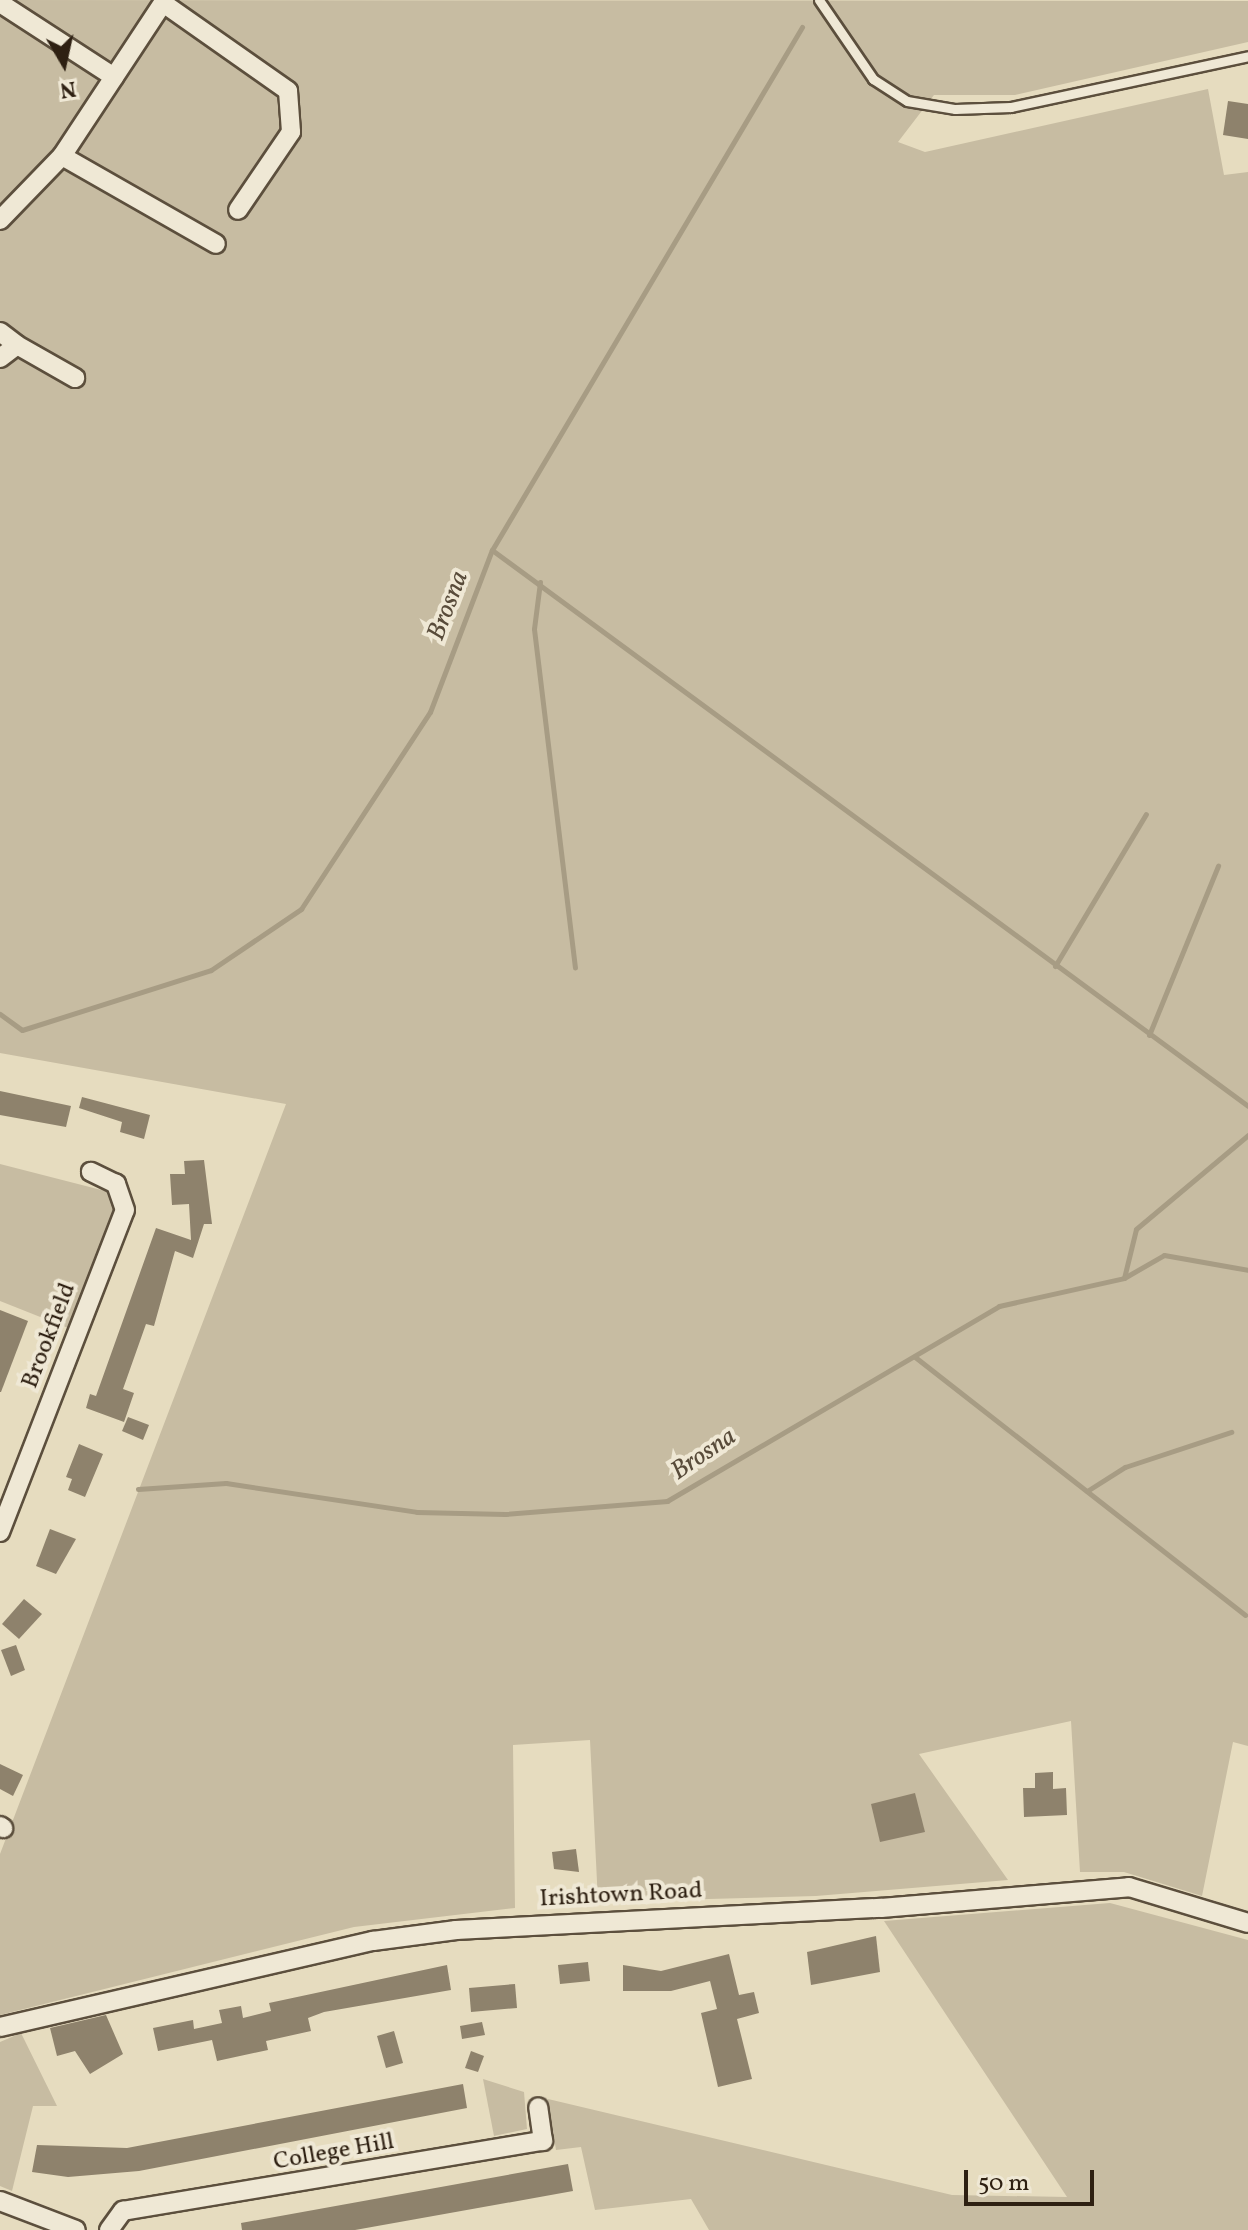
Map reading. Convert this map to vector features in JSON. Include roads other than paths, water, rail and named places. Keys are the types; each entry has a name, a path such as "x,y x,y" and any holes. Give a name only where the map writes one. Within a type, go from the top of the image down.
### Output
{"street":[{"path":"0,220 62,156 164,1 288,91 291,132 238,210"},
{"path":"0,3 114,77"},
{"path":"62,156 216,244"},
{"path":"0,332 75,378"},
{"path":"0,358 17,345"},
{"name":"Brookfield","path":"0,1532 125,1210 116,1184 91,1172"},
{"name":"Irishtown Road","path":"0,2027 373,1941 456,1930 881,1908 1129,1887 1248,1923"},
{"name":"College Hill","path":"109,2230 123,2211 543,2141 538,2107"},
{"path":"0,2201 76,2230"}],"lane":[{"path":"819,0 873,79 907,101 955,109 1011,107 1248,56"}],"waterway":[{"name":"Brosna","path":"0,1014 22,1030 211,970 301,909 430,712 492,550 802,27"},
{"path":"492,550 1248,1106"},
{"path":"540,582 534,629 575,968"},
{"path":"1055,966 1146,814"},
{"path":"1149,1035 1218,866"},
{"path":"1124,1278 1136,1229 1248,1135"},
{"name":"Brosna","path":"138,1489 226,1483 417,1512 505,1514 667,1501 999,1306 1124,1278 1164,1255 1248,1270"},
{"path":"915,1357 1245,1615"},
{"path":"1087,1491 1125,1467 1231,1432"}]}
